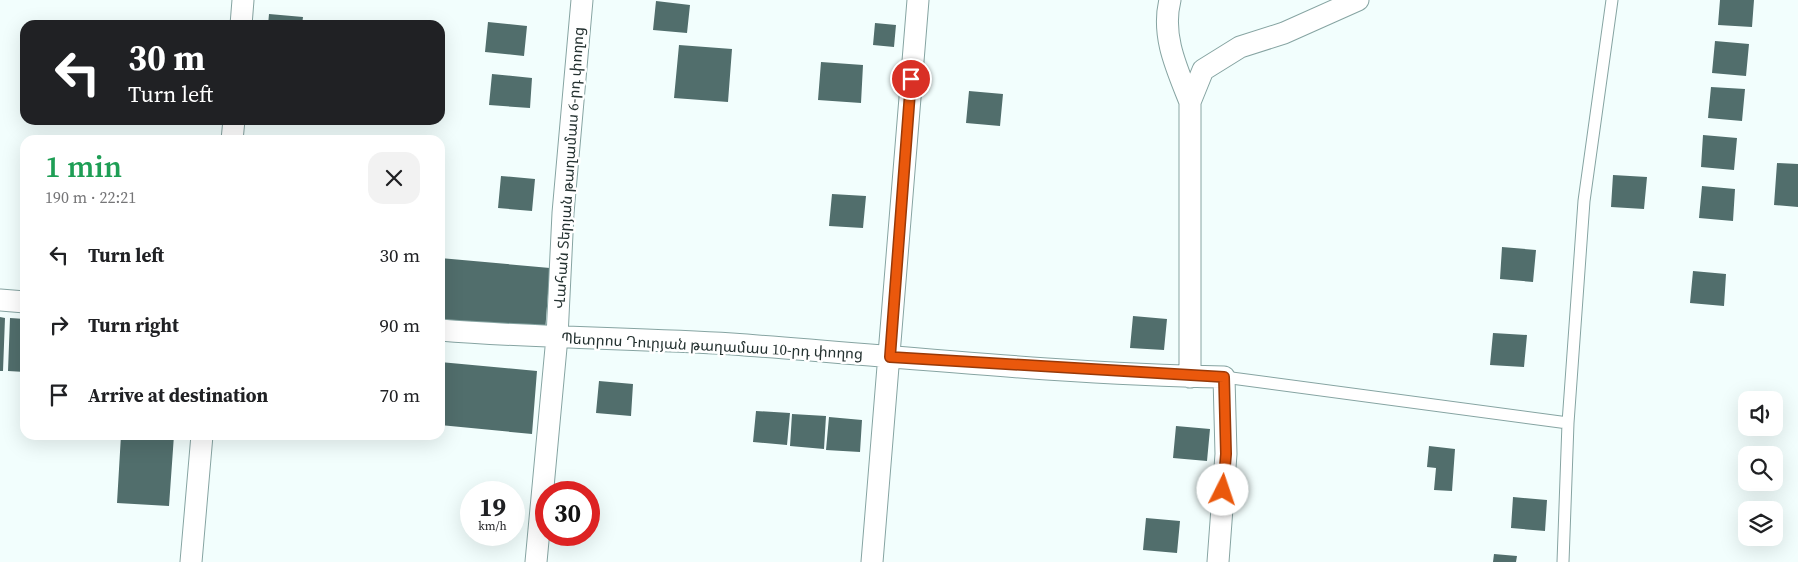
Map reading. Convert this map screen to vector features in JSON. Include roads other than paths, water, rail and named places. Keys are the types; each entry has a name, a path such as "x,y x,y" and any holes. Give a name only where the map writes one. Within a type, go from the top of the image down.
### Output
{"street":[{"path":"241,20 243,0"},
{"name":"Վահան Տերյան թաղամաս 6-րդ փողոց","path":"536,562 557,337 563,213 582,0"},
{"path":"872,562 918,0"},
{"path":"1170,0 1166,16 1171,53 1190,102 1190,377"},
{"path":"1190,102 1203,70 1240,47 1284,33 1358,0"},
{"path":"0,300 20,302"},
{"name":"Պետրոս Դուրյան թաղամաս 10-րդ փողոց","path":"445,330 730,344 890,357 1190,377 1224,377"},
{"path":"1218,562 1226,454 1224,377"},
{"path":"191,562 202,440"}],"lane":[{"path":"1562,562 1568,423 1584,202 1612,0"},
{"path":"1224,377 1568,423"}]}
